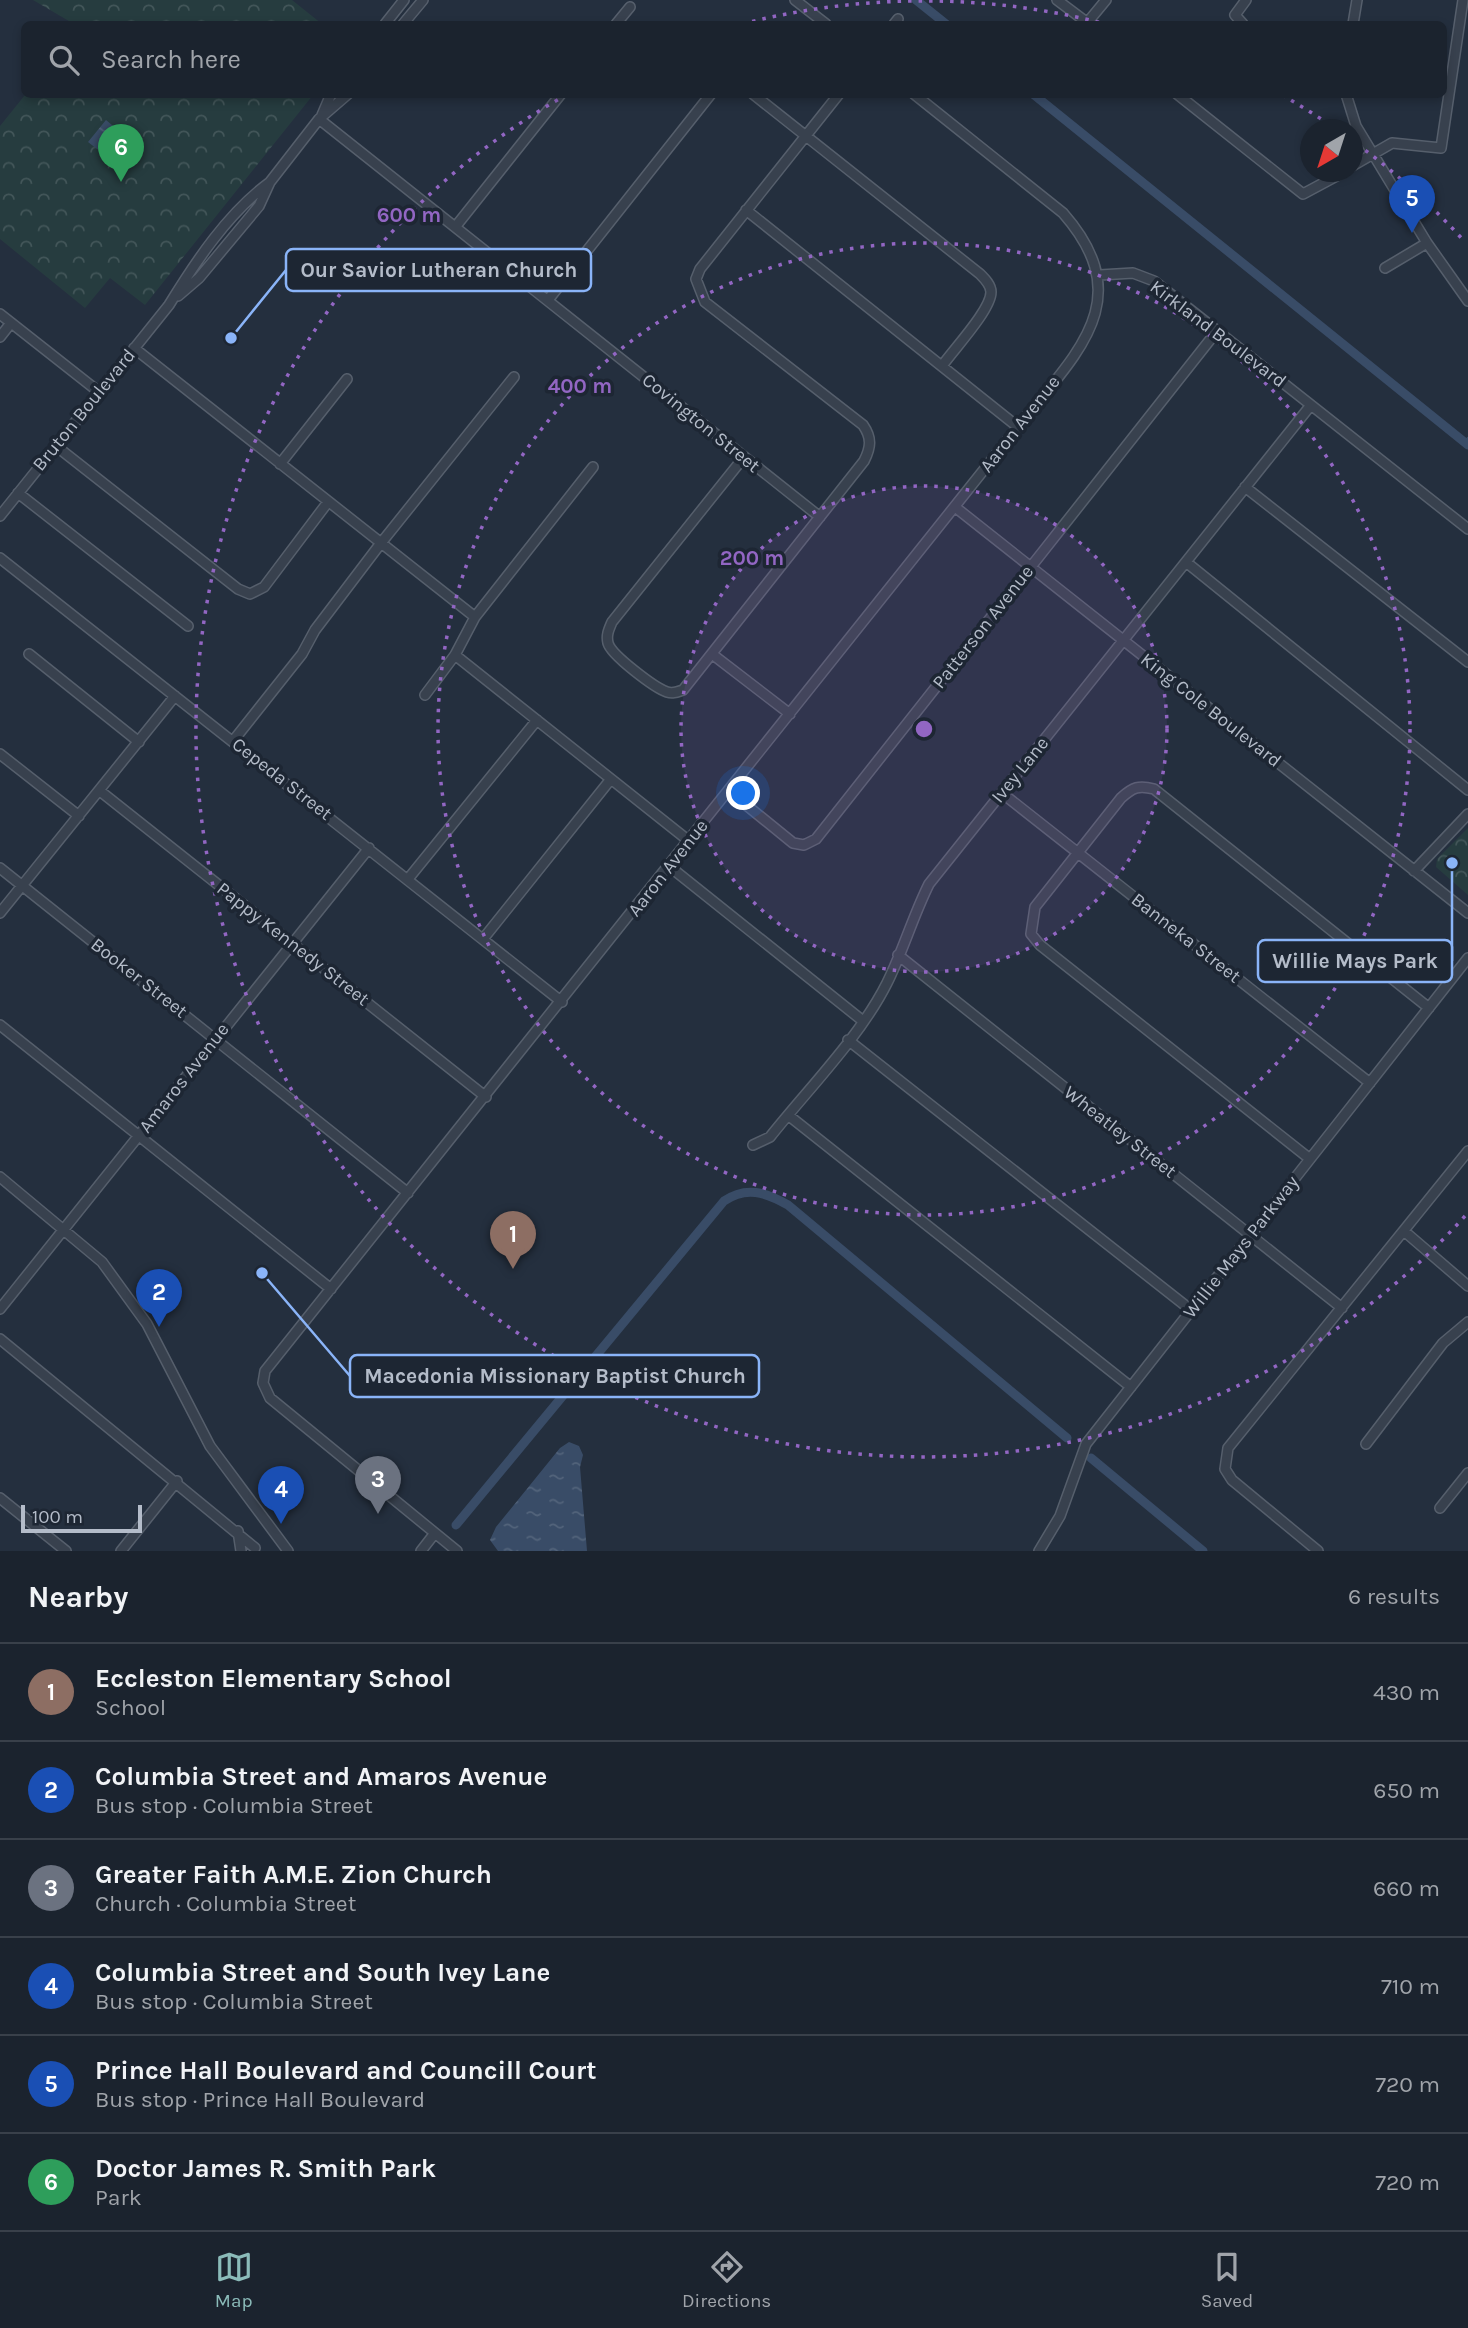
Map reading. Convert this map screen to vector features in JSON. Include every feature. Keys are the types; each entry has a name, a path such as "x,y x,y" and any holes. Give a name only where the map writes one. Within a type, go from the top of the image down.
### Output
{"street":[{"path":"387,21 404,0"},
{"path":"406,21 423,0"},
{"path":"795,0 822,21"},
{"path":"1057,0 1084,21"},
{"path":"1090,21 1106,0"},
{"path":"1240,21 1235,15 1246,0"},
{"path":"1354,21 1357,0"},
{"path":"1363,160 1400,142 1441,148 1463,0"},
{"path":"619,21 630,8"},
{"name":"Bruton Boulevard","path":"320,120 329,98"},
{"name":"Bruton Boulevard","path":"0,516 169,305 199,278 260,206 270,182 320,120 344,98"},
{"path":"456,226 558,98"},
{"path":"548,300 708,98"},
{"path":"758,98 980,274 990,285 991,294 985,308 942,366"},
{"path":"744,457 612,622 607,632 608,645 614,653 659,689 671,694 683,690 864,461 870,449 869,435 863,425 705,302 696,279 700,269 836,98"},
{"path":"919,98 1063,213 1079,231 1100,275"},
{"path":"1182,98 1303,194 1325,182"},
{"path":"1347,98 1356,126 1427,243 1468,301"},
{"name":"Covington Street","path":"320,120 820,517"},
{"path":"746,210 1018,427"},
{"path":"1385,268 1427,243"},
{"name":"Kirkland Boulevard","path":"1100,275 1133,273 1154,281 1468,529"},
{"name":"Aaron Avenue","path":"435,1533 270,1398 263,1383 265,1371 1018,427 1089,332 1098,310 1100,275"},
{"path":"0,314 99,392"},
{"path":"0,337 11,323"},
{"name":"Patterson Avenue","path":"729,791 793,842 804,845 816,839 1217,331"},
{"path":"134,348 475,617"},
{"path":"233,741 302,654 315,630 381,543 514,377"},
{"path":"280,464 347,379"},
{"name":"Ivey Lane","path":"753,1144 770,1137 863,1021 887,984 912,917 929,884 1311,405"},
{"path":"56,446 237,589 250,594 264,586 328,502"},
{"path":"425,695 455,655 475,617 593,467"},
{"path":"1245,487 1468,662"},
{"path":"18,493 188,626"},
{"name":"King Cole Boulevard","path":"955,507 1468,913"},
{"name":"Cepeda Street","path":"0,558 562,1002"},
{"path":"1186,562 1468,790"},
{"path":"29,654 139,742"},
{"path":"712,654 790,714"},
{"path":"455,655 689,841"},
{"path":"0,913 175,696"},
{"path":"408,879 537,719"},
{"path":"0,754 79,816"},
{"path":"484,939 611,779"},
{"path":"1310,1159 1040,945 1031,934 1035,907 1121,798 1132,788 1142,786 1154,789 1429,1008"},
{"name":"Pappy Kennedy Street","path":"100,790 486,1097"},
{"name":"Banneka Street","path":"1002,793 1370,1083"},
{"path":"1414,871 1468,814"},
{"name":"Amaros Avenue","path":"0,1309 369,848"},
{"path":"669,866 863,1021"},
{"name":"Booker Street","path":"0,868 408,1193"},
{"name":"Wheatley Street","path":"898,955 1342,1308"},
{"name":"Willie Mays Parkway","path":"1038,1551 1060,1516 1082,1452 1468,958"},
{"path":"0,1025 331,1289"},
{"path":"848,1040 1191,1310"},
{"path":"788,1115 1131,1387"},
{"path":"1318,1551 1232,1480 1225,1469 1228,1448 1468,1151"},
{"path":"0,1177 65,1228 102,1262 133,1304 211,1446 288,1551"},
{"path":"1404,1231 1468,1286"},
{"path":"1366,1444 1443,1343 1468,1322"},
{"path":"0,1339 239,1531 255,1548"},
{"path":"1440,1508 1468,1473"},
{"path":"121,1551 177,1481"},
{"path":"0,1498 66,1551"},
{"path":"239,1531 241,1551"},
{"path":"421,1551 435,1533 444,1547 457,1551"}],"green space":[{"path":"33,0 292,0 318,21 69,21"},
{"path":"23,98 311,98 145,305 110,278 85,308 0,239 0,126"},
{"path":"1468,828 1468,895 1436,867 1437,859"}],"water":[{"path":"106,120 119,131 101,152 88,142"},
{"path":"569,1442 579,1446 583,1455 580,1467 587,1551 498,1551 490,1540 496,1527 560,1448"}],"waterway":[{"path":"916,0 942,21"},
{"path":"1038,98 1468,445"},
{"path":"1465,442 1468,438"},
{"path":"456,1525 724,1201 740,1193 756,1192 788,1205 1067,1438"},
{"path":"1091,1458 1203,1551"}],"place":[{"name":"Doctor James R. Smith Park","path":"121,182"},
{"name":"Prince Hall Boulevard and Councill Court","path":"1412,233"},
{"name":"Our Savior Lutheran Church","path":"231,338"},
{"name":"Willie Mays Park","path":"1452,863"},
{"name":"Eccleston Elementary School","path":"513,1269"},
{"name":"Macedonia Missionary Baptist Church","path":"262,1273"},
{"name":"Columbia Street and Amaros Avenue","path":"159,1327"},
{"name":"Greater Faith A.M.E. Zion Church","path":"378,1514"},
{"name":"Columbia Street and South Ivey Lane","path":"281,1524"}]}
